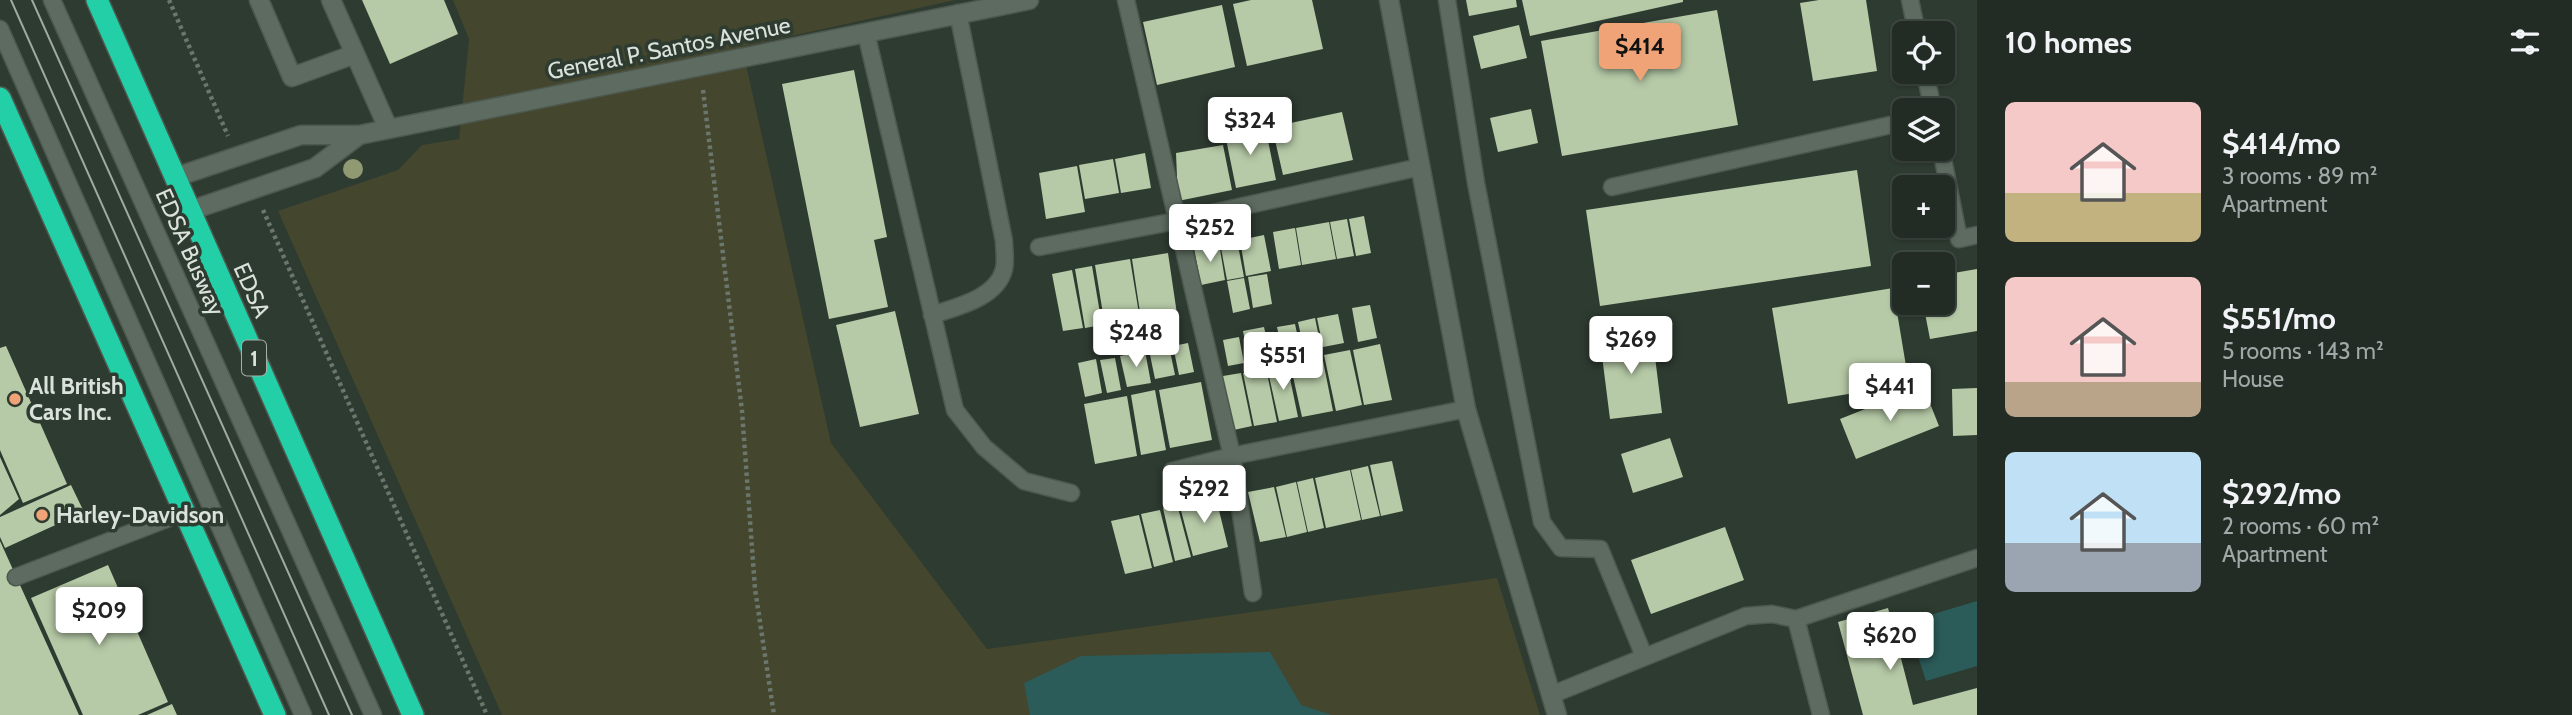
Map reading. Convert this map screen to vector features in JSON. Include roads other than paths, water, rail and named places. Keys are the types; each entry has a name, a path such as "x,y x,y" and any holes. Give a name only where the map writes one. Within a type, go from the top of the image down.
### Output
{"highway":[{"name":"EDSA","path":"97,0 413,715"},
{"path":"0,98 275,715"}],"street":[{"path":"259,0 292,77 355,54"},
{"path":"331,0 388,128"},
{"name":"General P. Santos Avenue","path":"176,177 301,135 359,135 1029,0"},
{"path":"1389,0 1465,409 1557,715"},
{"name":"General P. Santos Avenue","path":"189,211 315,168 359,135"}],"lane":[{"name":"EDSA Busway","path":"52,0 373,715"},
{"path":"1126,0 1232,456 1253,593"},
{"path":"1447,0 1476,183 1542,522 1561,548 1600,549 1644,656"},
{"path":"1910,0 1914,21"},
{"path":"932,315 967,303 990,290 1004,270 1004,241 958,13"},
{"path":"0,29 303,715"},
{"path":"866,33 955,410 984,447 1024,481 1071,493"},
{"path":"1612,187 1892,125"},
{"path":"1943,161 1959,239 1977,235"},
{"path":"1039,247 1176,221 1420,167"},
{"path":"1172,471 1232,456 1465,409"},
{"path":"16,577 185,512"},
{"path":"1551,695 1746,616 1772,614 1796,619 1977,558"},
{"path":"1796,619 1821,715"}],"water":[{"path":"1977,601 1977,666 1926,681 1907,622"},
{"path":"1270,652 1301,705 1332,715 1030,715 1024,683 1081,656"}],"tram line":[{"path":"11,0 329,715"},
{"path":"32,0 352,715"}],"place":[{"name":"All British Cars Inc.","path":"15,399"},
{"name":"Harley-Davidson","path":"42,515"}]}
